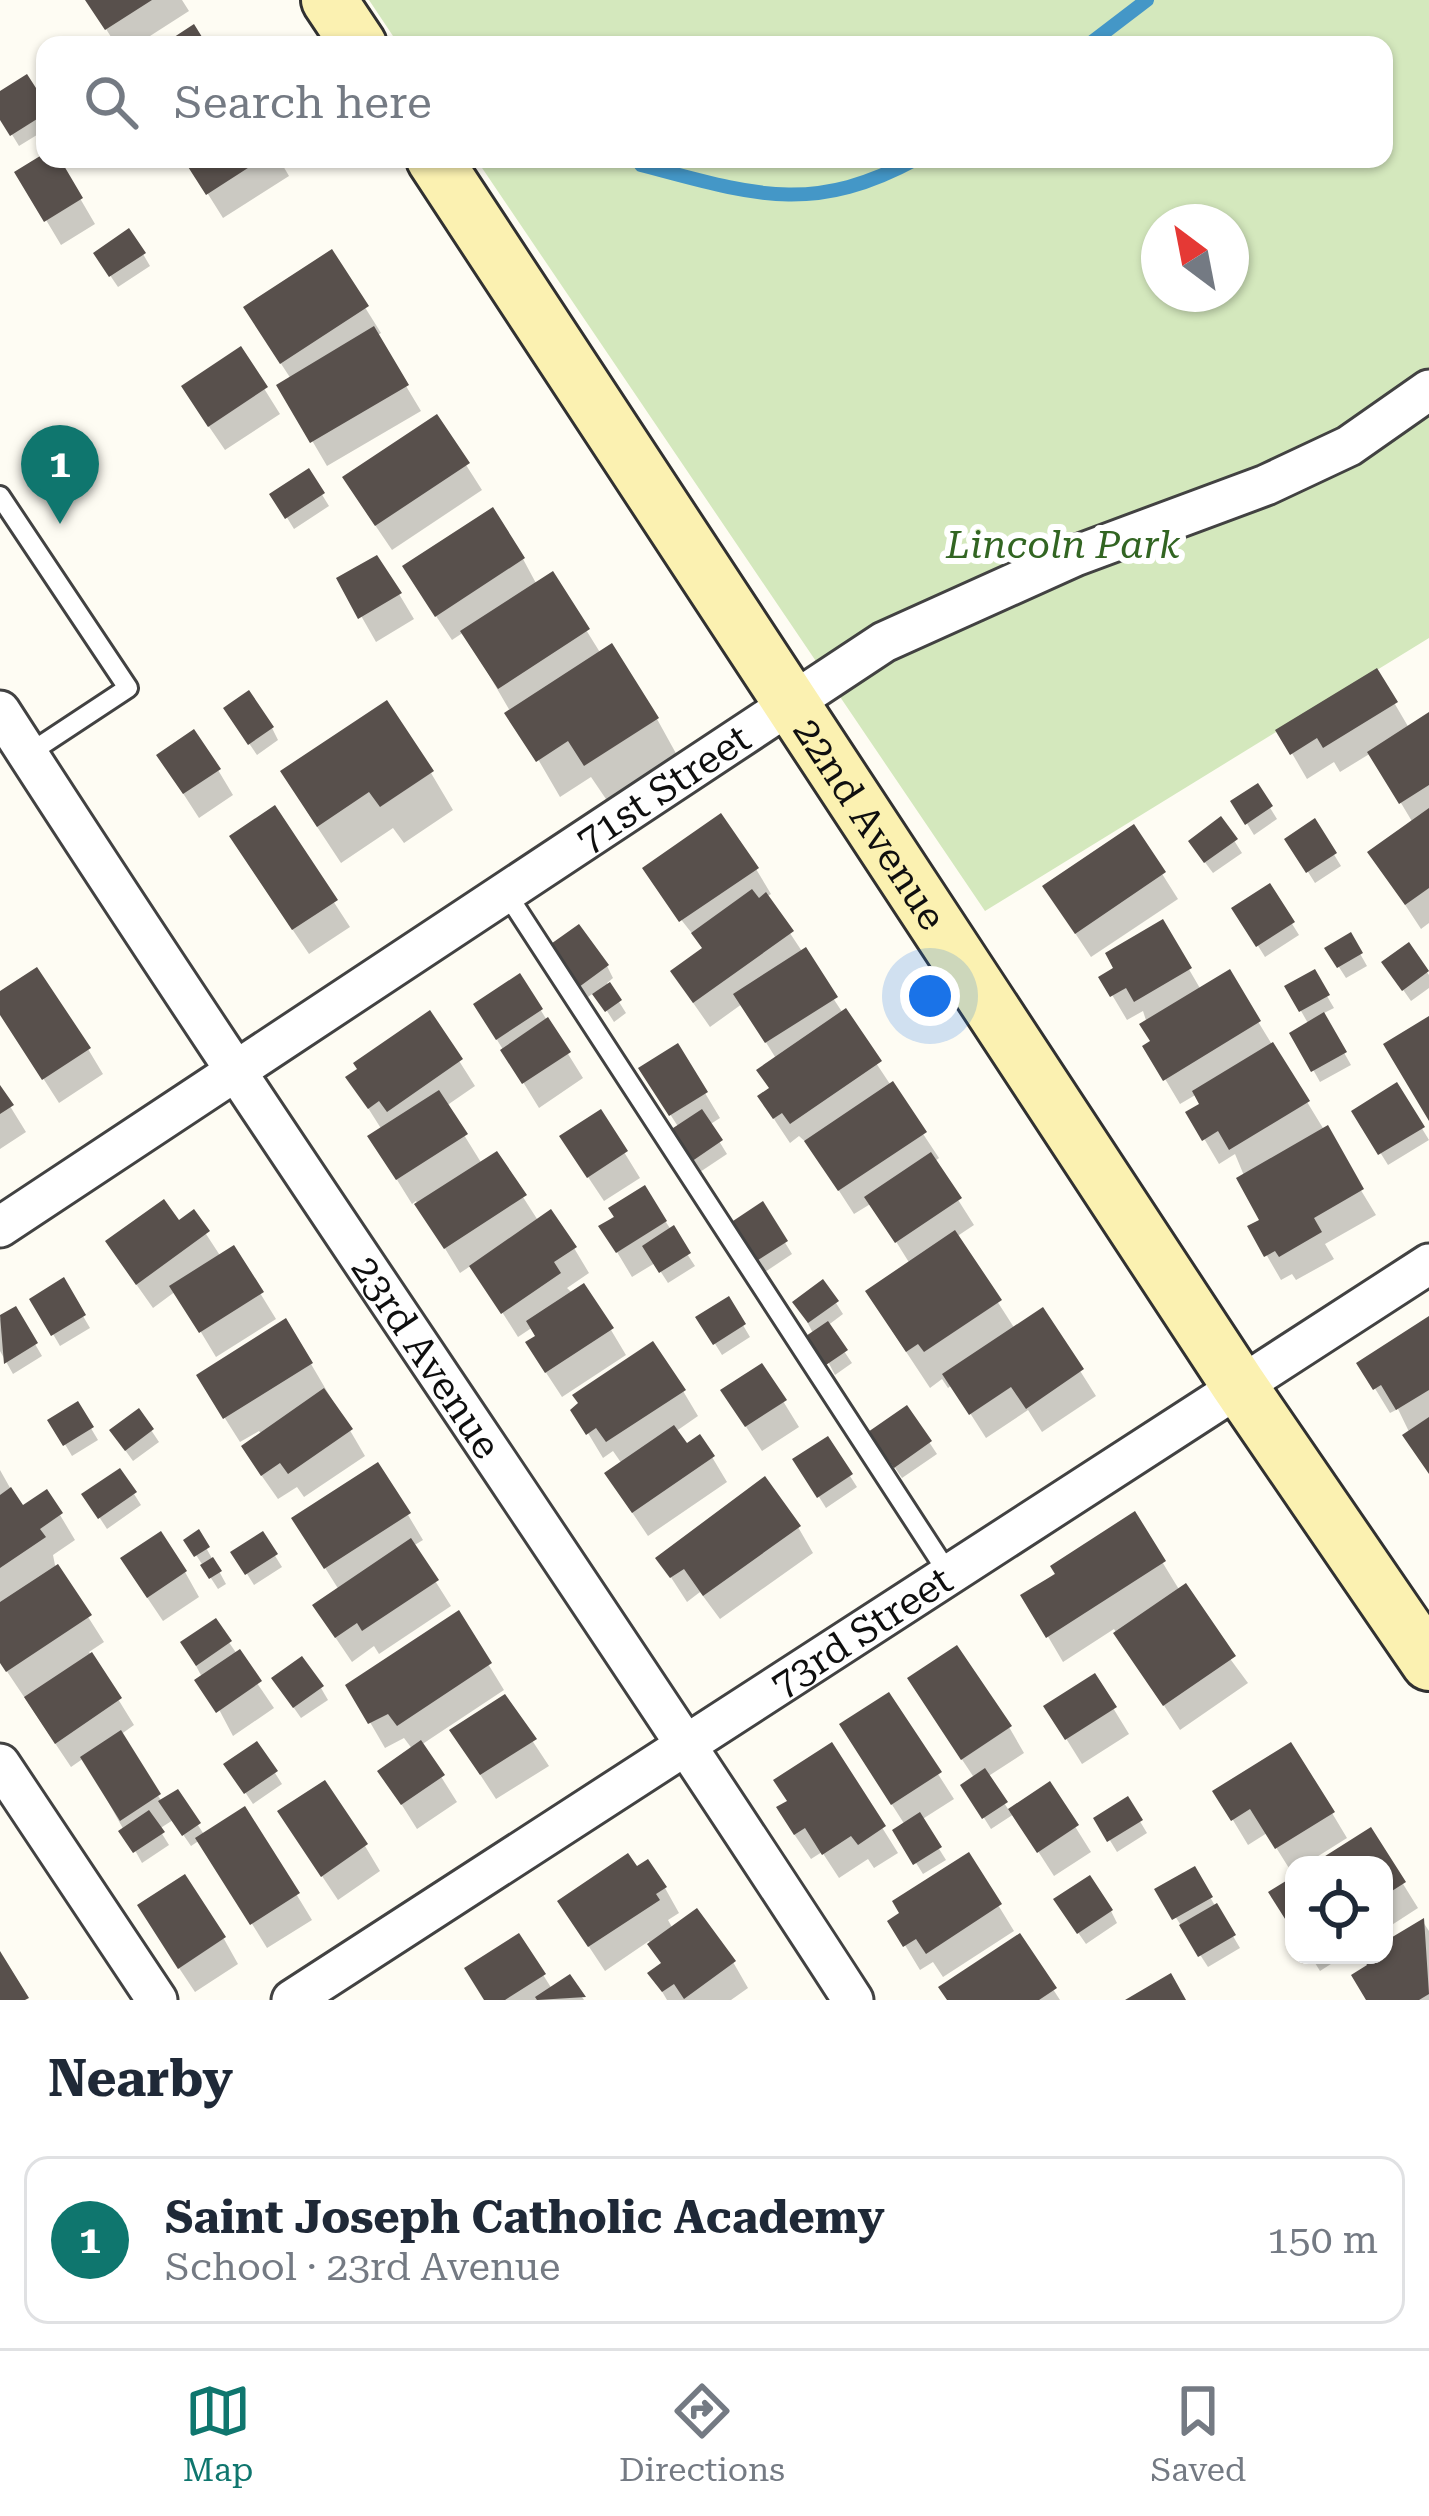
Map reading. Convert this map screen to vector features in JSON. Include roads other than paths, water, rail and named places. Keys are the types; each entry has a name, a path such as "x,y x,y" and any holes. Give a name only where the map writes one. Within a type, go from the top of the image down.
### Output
{"street":[{"path":"329,0 353,36"},
{"name":"22nd Avenue","path":"440,168 1238,1384 1429,1663"},
{"name":"71st Street","path":"0,1227 903,633 1075,556 1266,485 1349,446 1429,391"},
{"name":"23rd Avenue","path":"0,712 232,1071 687,1743 854,2000"},
{"name":"73rd Street","path":"292,2000 1429,1264"},
{"path":"0,1764 157,2000"}],"lane":[{"path":"0,496 128,688 28,754"},
{"path":"506,891 948,1573"}],"waterway":[{"path":"1100,36 1147,0"},
{"path":"653,168 780,194 844,188 898,168"}],"place":[{"name":"Saint Joseph Catholic Academy","path":"60,524"}],"park label":[{"name":"Lincoln Park","path":"1063,544"}]}
